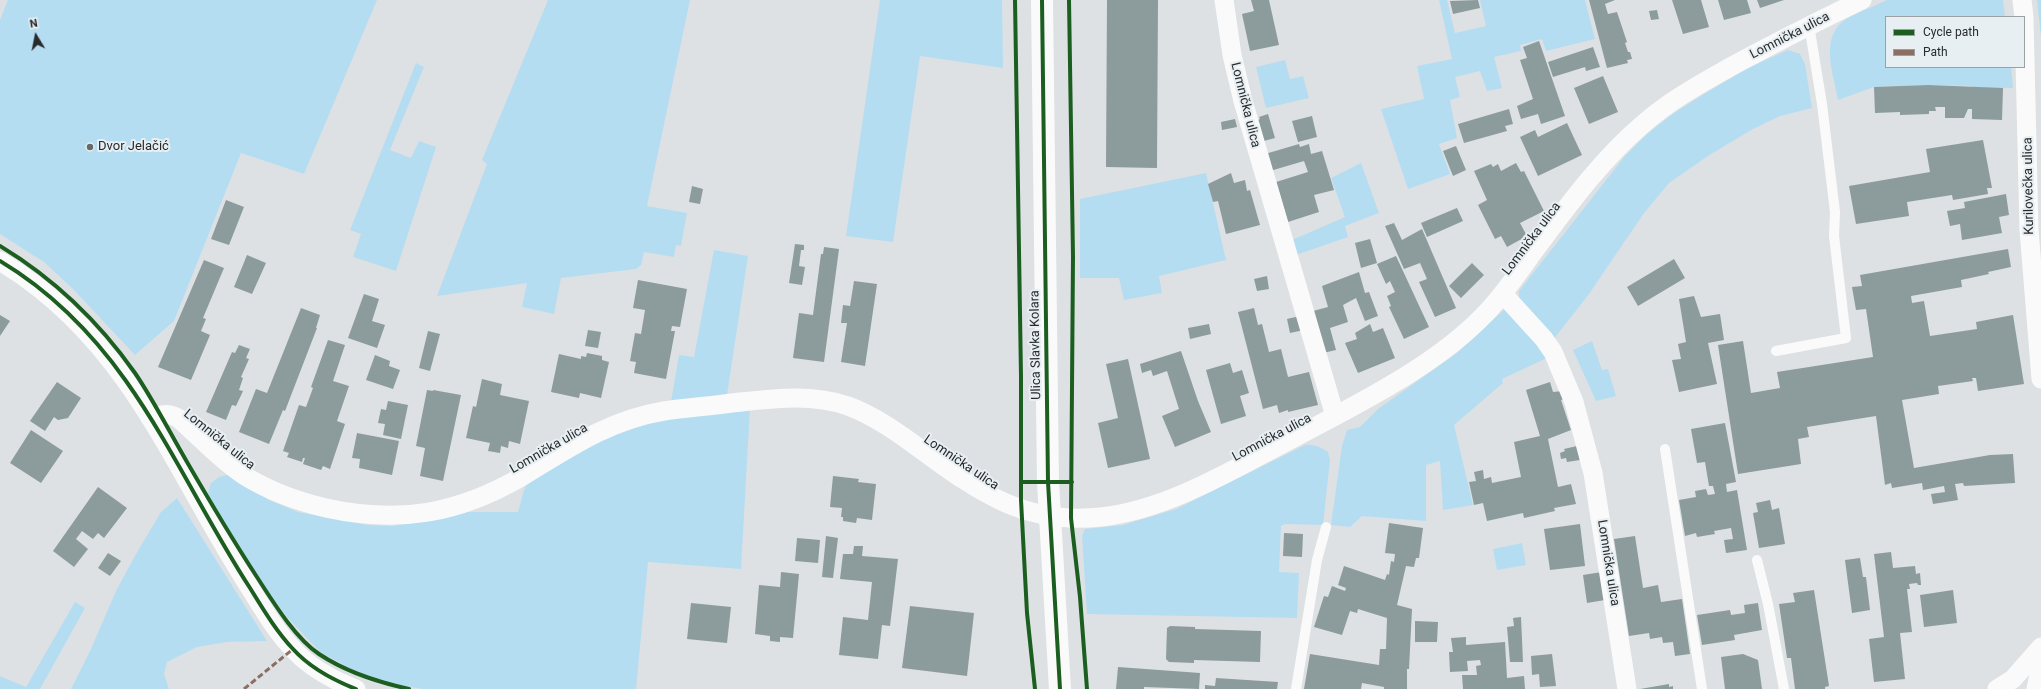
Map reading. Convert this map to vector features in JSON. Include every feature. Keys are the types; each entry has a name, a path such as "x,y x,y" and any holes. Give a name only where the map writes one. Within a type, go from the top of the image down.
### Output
{"main road":[{"name":"Ulica Slavka Kolara","path":"1042,0 1049,516 1060,689"}],"street":[{"name":"Lomnička ulica","path":"1224,0 1234,62 1243,101 1335,416"},
{"name":"Lomnička ulica","path":"150,418 160,414 170,414 178,418 242,474 281,496 300,502 366,516 392,517 437,511 481,496 523,476 581,440 640,416 666,411 778,398 818,399 845,405 870,416 899,433 988,495 1012,506 1049,516 1098,518 1147,507 1217,478 1335,416 1392,384 1452,343 1483,316 1503,294 1582,189 1641,126 1669,104 1700,84 1809,25 1862,0"},
{"name":"Kurilovečka ulica","path":"2022,0 2024,16"},
{"name":"Kurilovečka ulica","path":"2025,21 2033,49 2029,230 2041,379"},
{"path":"0,261 31,280 82,328 126,381 150,418 236,566 272,622 293,649 307,662 324,674 356,689"},
{"name":"Lomnička ulica","path":"1503,294 1544,339 1553,352 1574,402 1593,473 1627,689"},
{"path":"1997,689 2013,679 2041,647"},
{"path":"2036,689 2041,664"}],"lane":[{"path":"1776,351 1846,338 1834,236 1835,212 1822,104 1809,25"},
{"path":"1665,449 1702,689"},
{"path":"1296,689 1316,560 1326,527"},
{"path":"1757,560 1768,604 1784,689"}],"shaded area":[{"path":"8,0 377,0 304,174 241,153 174,321 135,355 73,289 44,262 0,234 0,20"},
{"path":"548,0 690,0 647,206 687,213 681,246 676,245 674,257 644,252 641,265 636,269 561,278 554,314 522,307 527,283 437,296 487,164 482,160"},
{"path":"880,0 1002,0 1003,68 920,56 893,242 846,236"},
{"path":"1439,0 1447,0 1455,33 1486,26 1480,0 1585,0 1595,39 1546,51 1542,39 1520,45 1521,51 1494,57 1502,88 1487,91 1480,71 1455,77 1460,97 1450,100 1457,138 1439,144 1450,174 1408,189 1381,109 1424,99 1417,66 1452,59"},
{"path":"1887,0 2003,0 2005,16 1885,16 1885,68 2011,68 2013,88 1972,88 1972,86 1928,85 1874,87 1838,100 1830,59 1832,39 1835,30 1842,22"},
{"path":"2037,0 2041,0 2041,37"},
{"path":"1788,50 1800,54 1805,64 1812,108 1780,116 1751,130 1708,156 1669,183 1644,213 1589,294 1553,340 1519,299 1519,291 1625,156 1647,134 1674,113 1748,68"},
{"path":"1285,60 1290,79 1303,76 1309,98 1266,108 1256,67"},
{"path":"416,63 424,67 390,150 411,158 419,141 436,147 396,271 353,257 361,234 350,230"},
{"path":"1361,163 1379,213 1345,226 1348,237 1296,255 1292,240 1345,217 1331,178"},
{"path":"1206,173 1226,260 1159,276 1162,293 1124,300 1119,278 1080,278 1080,199"},
{"path":"714,250 748,256 727,395 671,402 679,355 694,357"},
{"path":"1507,307 1549,357 1502,379 1503,383 1454,425 1473,505 1443,510 1440,461 1426,465 1426,521 1362,516 1350,527 1331,525 1342,446 1347,430 1360,427 1378,409 1457,353"},
{"path":"1592,341 1602,370 1608,369 1616,396 1596,401 1573,350"},
{"path":"750,408 741,569 648,562 636,689 422,689 383,682 355,671 320,652 286,616 268,592 208,493 211,483 219,477 227,475 235,478 269,500 298,512 368,525 393,526 466,512 518,512 528,481 585,446 645,423"},
{"path":"1305,445 1314,445 1325,450 1328,452 1330,460 1323,525 1285,524 1281,526 1279,572 1299,573 1297,618 1087,614 1082,536 1085,529 1123,525 1176,509"},
{"path":"177,498 267,641 227,642 197,647 167,662 164,674 169,689 71,689 91,649 116,591 136,554 161,512"},
{"path":"1522,543 1526,565 1497,570 1493,549"},
{"path":"75,602 85,608 40,689 0,689 0,676 26,687"}],"building":[{"path":"1107,0 1158,0 1157,168 1106,167"},
{"path":"1251,0 1269,0 1279,45 1250,51 1242,14 1254,11"},
{"path":"1478,0 1480,8 1453,14 1450,1"},
{"path":"1589,0 1615,0 1605,4 1608,14 1617,12 1627,42 1625,43 1632,59 1627,60 1628,63 1607,68"},
{"path":"1672,0 1701,0 1709,27 1683,34"},
{"path":"1718,0 1747,0 1751,13 1724,20"},
{"path":"1757,0 1784,0 1760,8"},
{"path":"1657,10 1659,19 1651,20 1649,11"},
{"path":"1539,41 1565,116 1541,124 1538,114 1521,119 1517,106 1533,99 1520,60 1527,58 1523,47"},
{"path":"1593,47 1600,67 1586,71 1585,67 1553,77 1548,62"},
{"path":"1603,76 1618,112 1589,124 1574,88"},
{"path":"1928,85 2003,88 2002,120 1972,119 1972,109 1968,109 1964,118 1945,118 1945,107 1935,107 1936,111 1929,111 1929,114 1900,115 1900,112 1875,113 1874,87"},
{"path":"1509,109 1513,124 1505,126 1507,131 1464,143 1458,124"},
{"path":"1268,114 1275,138 1264,141 1258,120 1260,119 1259,117"},
{"path":"1312,116 1317,137 1298,142 1292,121"},
{"path":"1235,119 1237,127 1222,130 1221,122"},
{"path":"1567,123 1582,155 1538,176 1520,137 1535,130 1538,137"},
{"path":"1983,140 1992,188 1987,188 1988,194 1953,200 1952,195 1907,202 1909,216 1856,224 1849,186 1930,172 1926,149"},
{"path":"1299,144 1300,147 1309,144 1311,154 1322,151 1334,190 1314,195 1319,212 1288,222 1276,182 1308,172 1304,161 1270,171 1265,154"},
{"path":"1456,146 1466,170 1453,176 1443,151"},
{"path":"1516,163 1521,172 1524,171 1544,211 1520,223 1527,236 1507,247 1501,236 1495,239 1478,205 1487,200 1474,171 1491,164 1493,167 1498,164 1501,171"},
{"path":"1231,173 1234,183 1245,180 1247,191 1250,190 1260,225 1226,234 1218,201 1213,202 1208,184"},
{"path":"692,186 703,189 700,204 689,202"},
{"path":"2006,194 2009,215 1999,217 2002,233 1962,240 1960,224 1950,226 1947,211 1965,208 1964,202"},
{"path":"226,200 244,207 229,245 211,239"},
{"path":"1457,208 1463,221 1427,237 1421,223"},
{"path":"1394,223 1402,240 1422,229 1456,308 1435,317 1419,282 1427,279 1420,263 1404,269 1385,226"},
{"path":"1370,239 1377,263 1361,268 1355,243"},
{"path":"795,244 804,245 804,250 801,250 799,266 805,267 802,285 789,283"},
{"path":"824,247 839,249 824,362 793,358 799,313 813,315 821,254 823,254"},
{"path":"2008,249 2011,267 1988,272 1989,274 1961,280 1962,287 1911,296 1912,303 1924,301 1930,336 1977,329 1976,322 2013,315 2024,384 1978,391 1976,378 1972,378 1973,381 1938,386 1939,394 1902,400 1914,468 1990,455 2013,454 2015,483 1964,486 1963,483 1955,484 1958,500 1933,504 1931,494 1945,492 1944,486 1923,490 1922,483 1892,488 1891,483 1885,485 1876,416 1807,427 1809,437 1798,439 1801,464 1738,474 1718,345 1743,341 1751,393 1780,388 1777,372 1873,357 1866,309 1856,310 1852,287 1862,286 1860,275"},
{"path":"247,255 266,263 252,294 234,287"},
{"path":"1396,256 1429,327 1404,339 1389,307 1391,306 1387,296 1395,292 1390,281 1386,284 1377,264"},
{"path":"1674,259 1685,278 1638,306 1627,287"},
{"path":"204,260 224,268 203,318 206,319 201,331 210,335 191,380 158,367"},
{"path":"1472,263 1484,275 1461,298 1449,286"},
{"path":"1359,272 1365,293 1369,292 1378,316 1365,321 1356,298 1343,305 1348,322 1330,328 1336,350 1323,353 1313,311 1328,307 1322,286"},
{"path":"1267,276 1269,289 1257,291 1254,279"},
{"path":"638,280 687,289 680,327 672,326 671,331 675,331 666,379 634,373 636,362 630,361 635,333 641,334 645,310 633,308"},
{"path":"854,281 877,284 865,366 841,362 847,323 841,323 843,305 850,306"},
{"path":"364,294 379,299 372,321 385,325 377,348 348,338"},
{"path":"1694,296 1701,317 1720,314 1724,340 1708,343 1717,384 1679,392 1672,360 1681,359 1678,344 1686,342 1679,299"},
{"path":"301,308 320,315 317,328 285,411 283,410 269,444 239,432 256,389 267,393"},
{"path":"1254,308 1258,325 1262,324 1269,352 1281,349 1288,377 1309,372 1318,405 1279,413 1277,405 1263,409 1238,312"},
{"path":"0,315 10,321 0,336"},
{"path":"1300,316 1304,330 1290,333 1287,319"},
{"path":"1209,324 1211,334 1190,339 1188,328"},
{"path":"1370,324 1373,332 1383,328 1395,358 1358,373 1345,343 1357,339 1355,333"},
{"path":"588,330 601,332 598,348 585,346"},
{"path":"428,331 440,334 430,371 419,368"},
{"path":"328,340 345,345 333,381 349,386 337,421 345,424 330,469 323,466 321,470 303,464 305,458 303,458 302,462 287,457 289,453 283,451 299,405 306,407 313,388 311,387"},
{"path":"239,345 250,349 246,358 249,359 241,377 243,378 239,390 243,391 236,406 232,405 226,420 206,412 232,352 235,353"},
{"path":"1181,351 1198,401 1211,432 1175,447 1162,416 1179,409 1167,371 1153,376 1151,370 1142,373 1140,364"},
{"path":"587,353 602,356 602,360 609,362 601,398 580,393 579,398 551,392 559,354 581,359 581,356 586,357"},
{"path":"375,355 390,361 389,366 400,370 393,389 366,380"},
{"path":"1128,359 1150,459 1108,468 1098,423 1118,418 1106,364"},
{"path":"1230,363 1233,373 1242,370 1249,393 1240,396 1246,416 1221,424 1206,370"},
{"path":"482,379 502,384 500,395 529,401 520,444 509,441 508,448 501,446 500,453 488,451 490,443 466,438 473,406 476,407"},
{"path":"57,382 81,398 68,418 58,420 54,417 45,431 30,421"},
{"path":"1550,382 1553,392 1563,391 1566,398 1561,400 1571,430 1548,439 1558,487 1571,484 1576,504 1554,508 1555,511 1524,518 1523,513 1487,521 1483,503 1474,505 1469,482 1476,481 1474,472 1483,470 1484,479 1491,477 1492,483 1521,477 1514,442 1540,436 1526,390"},
{"path":"427,390 461,395 443,481 420,476 425,448 416,446"},
{"path":"388,401 408,405 401,439 383,435 385,424 378,423 381,409 386,410"},
{"path":"1725,423 1736,482 1726,484 1727,492 1737,490 1747,550 1726,553 1724,540 1733,539 1731,528 1714,531 1715,534 1697,537 1696,533 1685,536 1679,500 1696,497 1695,491 1706,489 1708,495 1715,494 1713,486 1709,486 1705,462 1697,463 1691,429"},
{"path":"31,430 63,451 41,483 10,463"},
{"path":"357,433 399,441 392,475 359,468 360,459 352,458"},
{"path":"1577,446 1580,460 1567,462 1566,458 1561,459 1560,453 1565,451 1564,449"},
{"path":"833,476 859,479 858,482 876,484 872,520 857,518 856,523 843,521 843,517 841,517 842,508 830,507"},
{"path":"98,487 127,508 104,538 98,533 93,539 82,531 76,539 88,549 74,567 53,551"},
{"path":"1770,500 1772,510 1779,508 1785,544 1759,548 1753,513 1758,512 1756,503"},
{"path":"1389,523 1423,528 1419,558 1416,558 1414,567 1406,566 1397,605 1412,609 1409,669 1407,669 1407,689 1384,689 1384,687 1362,683 1361,689 1304,689 1310,654 1379,665 1380,649 1386,649 1387,618 1358,609 1357,613 1350,611 1342,635 1314,627 1324,596 1328,597 1332,586 1345,591 1346,588 1338,585 1344,566 1385,580 1387,574 1389,575 1391,561 1394,562 1395,554 1385,553"},
{"path":"1580,524 1585,566 1550,570 1544,529"},
{"path":"1284,533 1303,534 1302,557 1283,556"},
{"path":"826,536 838,538 833,578 822,577"},
{"path":"1635,536 1643,588 1658,585 1661,602 1682,599 1690,654 1675,656 1673,642 1663,643 1662,637 1650,639 1649,633 1629,636 1614,539"},
{"path":"797,538 820,540 818,563 795,561"},
{"path":"854,546 863,546 862,556 898,559 890,626 882,625 878,659 839,655 843,617 868,620 872,582 840,579 843,554 853,554"},
{"path":"1891,552 1893,568 1915,566 1916,574 1920,573 1921,585 1918,585 1917,583 1909,584 1910,589 1907,589 1912,632 1900,633 1905,679 1874,682 1869,639 1884,637 1874,554"},
{"path":"108,553 121,561 110,576 98,568"},
{"path":"1860,558 1863,577 1866,577 1870,610 1852,613 1845,560"},
{"path":"781,572 799,574 793,638 780,637 780,642 770,641 770,636 755,634 759,585 780,587"},
{"path":"1602,572 1605,600 1587,603 1583,575"},
{"path":"1814,590 1829,686 1825,687 1825,689 1795,689 1791,658 1787,658 1779,604 1795,602 1793,593"},
{"path":"1953,590 1957,623 1924,627 1920,595"},
{"path":"691,603 731,607 727,643 687,639"},
{"path":"1758,603 1762,630 1734,635 1735,640 1702,645 1697,615 1730,610 1731,615 1745,613 1744,605"},
{"path":"910,606 974,613 967,676 902,668"},
{"path":"1521,617 1523,662 1510,662 1507,627 1514,626 1513,618"},
{"path":"1415,621 1438,622 1437,642 1415,642"},
{"path":"1170,626 1195,627 1195,629 1261,631 1260,662 1194,660 1194,663 1169,662 1166,659 1167,628"},
{"path":"1466,637 1466,645 1505,642 1507,678 1524,676 1525,689 1463,689 1462,675 1477,675 1476,666 1481,665 1480,660 1467,661 1468,671 1450,672 1449,652 1453,652 1451,638"},
{"path":"1552,654 1556,686 1540,687 1539,674 1532,675 1531,656"},
{"path":"1743,654 1758,660 1762,689 1725,689 1721,657"},
{"path":"1118,667 1200,673 1199,689 1144,687 1144,689 1116,689"},
{"path":"1216,678 1278,682 1277,689 1205,689 1205,685 1215,686"},
{"path":"1669,684 1669,687 1673,686 1673,689 1640,689"}],"marked path":[{"path":"244,689 293,649"}],"cycle path":[{"path":"1015,0 1021,376 1021,500 1027,613 1035,689"},
{"path":"1042,0 1048,482 1060,689"},
{"path":"1069,0 1073,256 1071,518 1080,597 1087,689"},
{"path":"0,246 38,272 74,302 121,354 149,395 246,560 276,606 301,638 319,654 340,666 374,680 409,689"},
{"path":"0,261 53,299 69,314 113,363 159,431 234,562 281,635 300,656 314,668 339,682 356,689"},
{"path":"1021,482 1072,482"}],"place":[{"name":"Dvor Jelačić","path":"90,147"}]}
